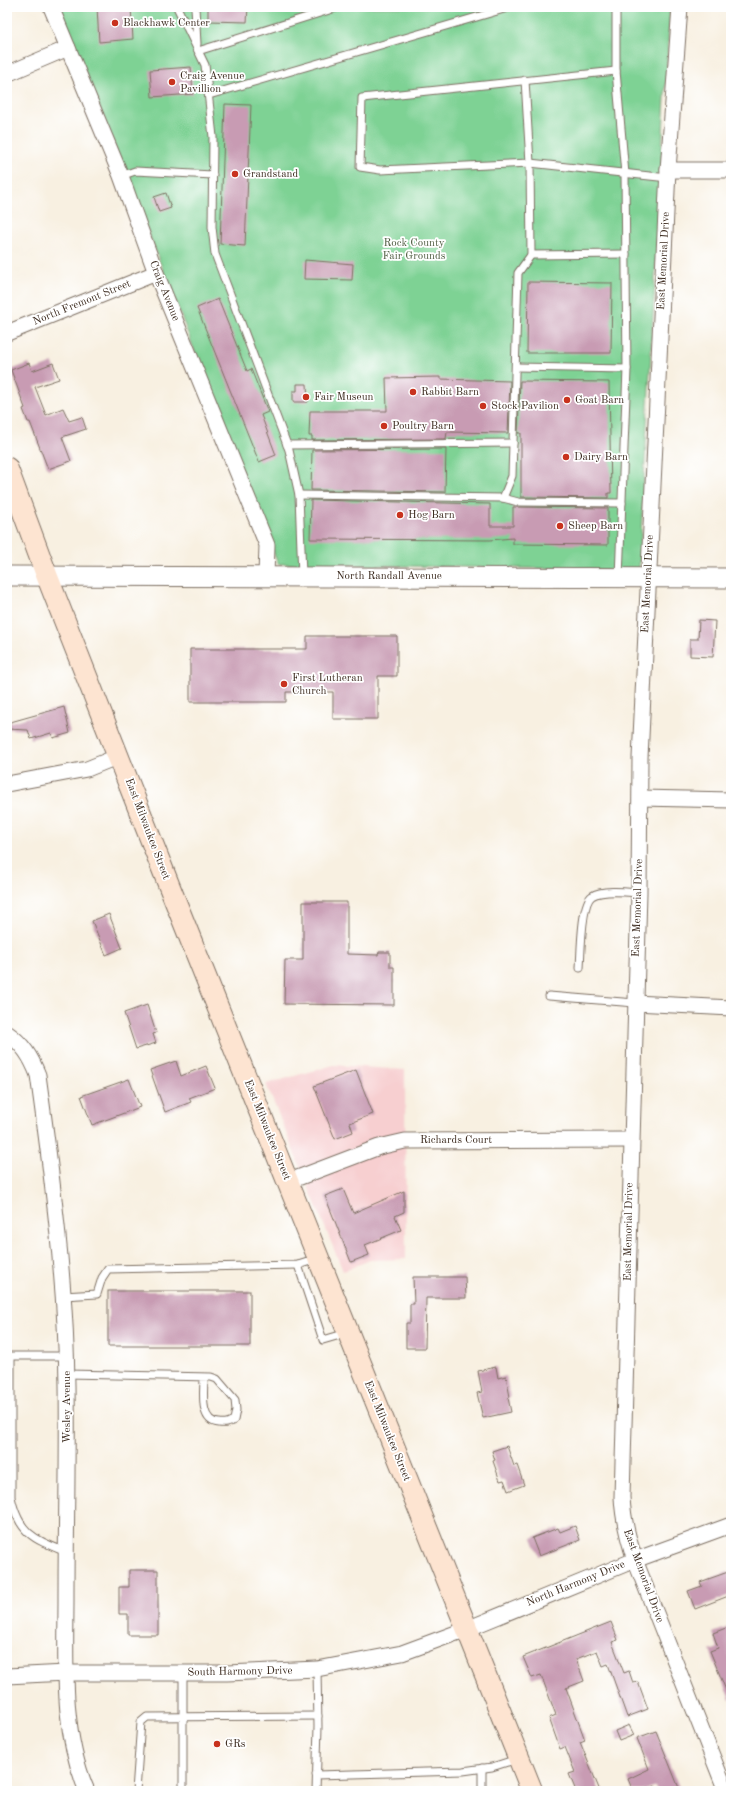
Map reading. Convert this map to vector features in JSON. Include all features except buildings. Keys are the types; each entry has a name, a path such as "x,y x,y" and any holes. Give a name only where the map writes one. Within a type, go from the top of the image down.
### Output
{"main road":[{"name":"East Milwaukee Street","path":"7,468 47,576 287,1182 532,1791"}],"street":[{"name":"Craig Avenue","path":"51,7 121,176 156,273 267,545 266,576"},
{"name":"East Memorial Drive","path":"680,7 668,174 640,758 641,798 639,893 622,1497 626,1533 635,1560 726,1791"},
{"path":"7,74 68,48"},
{"path":"668,174 731,170"},
{"name":"North Fremont Street","path":"7,333 156,273"},
{"name":"North Randall Avenue","path":"7,576 731,578"},
{"path":"7,784 87,769 119,756"},
{"path":"641,798 731,800"},
{"path":"635,1003 731,1008"},
{"name":"Wesley Avenue","path":"7,1033 17,1040 31,1057 38,1075 63,1296 67,1374 66,1674 70,1732 78,1770 86,1791"},
{"name":"Richards Court","path":"287,1182 378,1147 405,1140 631,1140"},
{"name":"North Harmony Drive","path":"467,1629 635,1560 731,1524"},
{"name":"South Harmony Drive","path":"7,1676 317,1669 402,1654 467,1629"}],"lane":[{"path":"177,7 205,65 213,137 212,227 215,254 287,444 298,483 302,576"},
{"path":"195,7 198,49"},
{"path":"198,49 340,7"},
{"path":"209,95 511,7"},
{"path":"616,7 616,70 625,174 627,369 619,578"},
{"path":"616,70 362,98 360,167 380,170 530,163 625,174 668,174"},
{"path":"503,498 512,476 518,273 531,254 530,163 525,80"},
{"path":"121,176 135,171 213,175"},
{"path":"531,254 626,254"},
{"path":"516,367 627,369"},
{"path":"287,444 513,443"},
{"path":"299,495 503,498 518,502 622,504"},
{"path":"580,968 585,905 592,896 604,893 639,893"},
{"path":"549,996 635,1003"},
{"path":"63,1296 97,1294 108,1269 298,1265 318,1259"},
{"path":"298,1265 323,1340 348,1332"},
{"path":"66,1356 9,1356 11,1497 15,1514 22,1528 39,1541 66,1552"},
{"path":"67,1374 204,1377 217,1379 235,1400 236,1410 234,1420 228,1424 214,1423 207,1418 204,1410 204,1377"},
{"path":"316,1791 318,1716 317,1669"},
{"path":"183,1673 183,1791"},
{"path":"136,1791 141,1722 147,1717 183,1718 318,1716"},
{"path":"316,1774 463,1771 519,1759"},
{"path":"482,1768 482,1791"}],"shaded area":[{"path":"334,1065 405,1070 406,1259 370,1260 343,1271 266,1084"}],"green space":[{"name":"Rock County Fair Grounds","path":"60,7 670,7 639,570 278,564"}],"place":[{"name":"Blackhawk Center","path":"115,23"},
{"name":"Craig Avenue Pavillion","path":"172,82"},
{"name":"Grandstand","path":"235,174"},
{"name":"Rabbit Barn","path":"413,392"},
{"name":"Fair Museun","path":"306,397"},
{"name":"Goat Barn","path":"567,400"},
{"name":"Stock Pavilion","path":"483,406"},
{"name":"Poultry Barn","path":"384,426"},
{"name":"Dairy Barn","path":"566,457"},
{"name":"Hog Barn","path":"400,515"},
{"name":"Sheep Barn","path":"560,526"},
{"name":"First Lutheran Church","path":"284,684"},
{"name":"GRs","path":"217,1744"}]}
